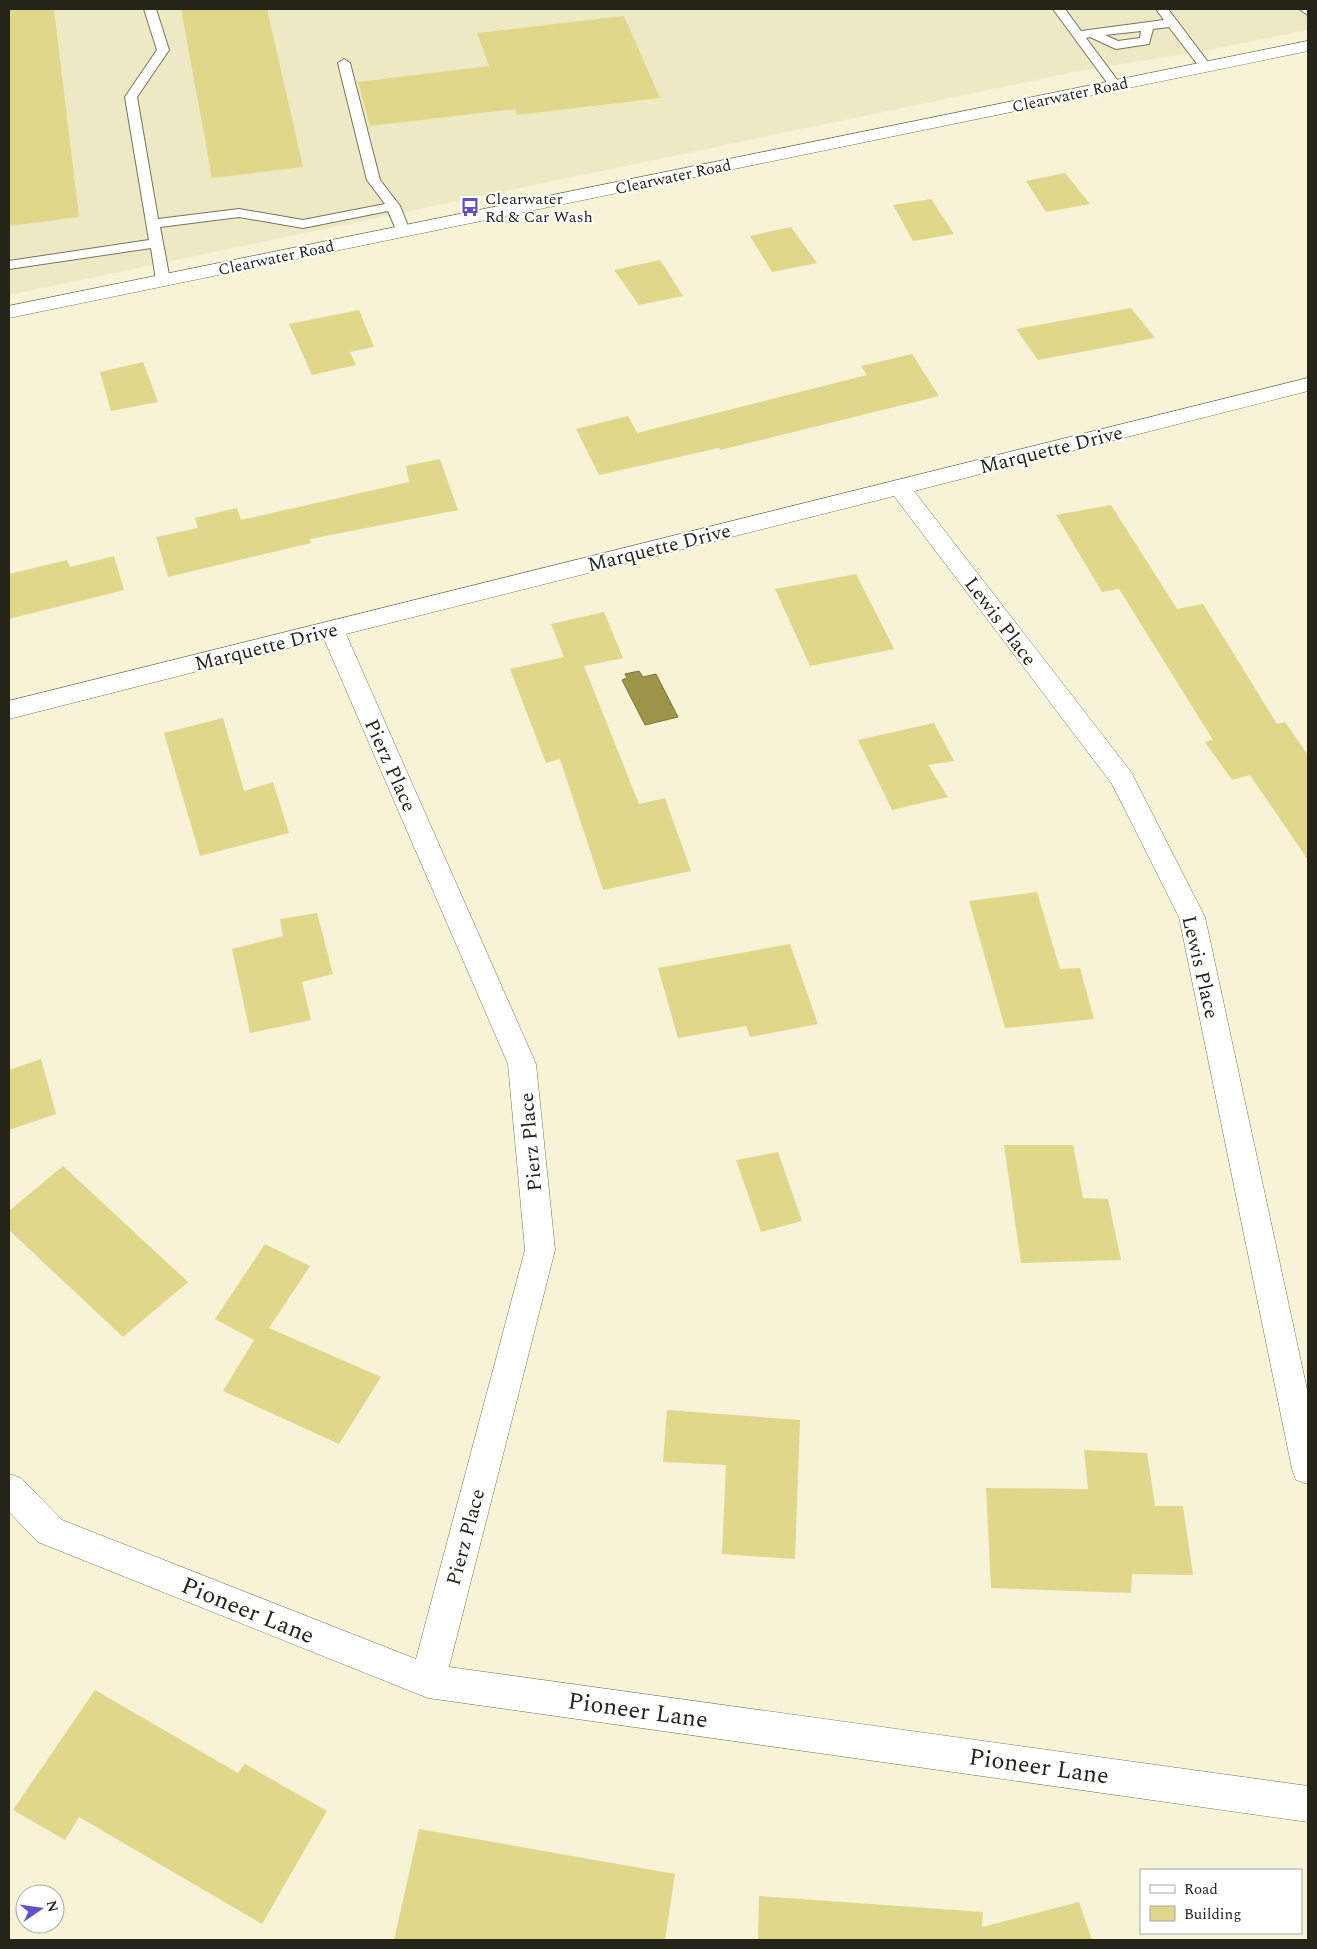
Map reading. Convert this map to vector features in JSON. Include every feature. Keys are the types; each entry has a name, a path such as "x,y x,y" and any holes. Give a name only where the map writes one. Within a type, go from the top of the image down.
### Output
{"street":[{"name":"Clearwater Road","path":"9,312 1308,46"},
{"name":"Marquette Drive","path":"9,710 1308,385"},
{"name":"Lewis Place","path":"898,487 1122,779 1192,917 1308,1470"},
{"name":"Pierz Place","path":"332,629 522,1064 540,1250 428,1681"},
{"name":"Pioneer Lane","path":"9,1489 50,1531 428,1681 1308,1804"}],"lane":[{"path":"150,9 163,50 131,97 163,280"},
{"path":"1059,9 1115,85"},
{"path":"1162,9 1205,66"},
{"path":"1118,14 1127,29"},
{"path":"1078,35 1172,23"},
{"path":"1091,33 1116,44 1145,41 1148,26"},
{"path":"344,63 374,180 393,206 403,231"},
{"path":"152,224 239,213 303,224 393,206"},
{"path":"9,265 157,243"}],"shaded area":[{"path":"9,9 1308,9 1308,30 1209,50 1079,71 9,295"},
{"path":"639,671 643,677 656,674 678,717 645,725 622,680 627,678 625,674"}],"building":[{"path":"9,9 54,9 79,217 9,226"},
{"path":"181,9 267,9 303,167 212,178"},
{"path":"624,16 660,98 517,115 515,109 370,126 358,82 489,66 477,33"},
{"path":"1065,173 1090,204 1046,212 1026,181"},
{"path":"931,199 954,234 913,241 893,205"},
{"path":"791,227 817,263 772,272 750,236"},
{"path":"660,260 683,296 639,305 614,270"},
{"path":"1131,308 1155,338 1038,360 1016,329"},
{"path":"359,310 374,347 350,352 356,365 312,375 289,324"},
{"path":"912,354 939,396 720,450 719,448 599,475 576,429 628,416 637,433 867,375 861,366"},
{"path":"143,362 158,402 111,411 100,372"},
{"path":"440,459 458,510 310,539 311,543 168,577 156,537 198,528 195,518 237,508 241,520 409,482 406,466"},
{"path":"1111,505 1177,609 1203,604 1277,724 1285,722 1308,755 1308,860 1250,775 1232,780 1205,742 1213,740 1119,589 1102,592 1056,515"},
{"path":"114,556 124,590 9,619 9,574 67,560 70,567"},
{"path":"856,574 894,649 810,666 775,589"},
{"path":"604,612 623,658 584,666 639,804 665,798 691,871 603,890 560,759 546,763 510,669 564,657 551,624"},
{"path":"223,718 244,791 273,782 289,833 200,856 164,733"},
{"path":"934,723 954,761 928,765 948,797 892,810 858,740"},
{"path":"1037,892 1060,969 1080,968 1094,1019 1005,1028 969,901"},
{"path":"317,913 333,974 302,982 311,1020 250,1033 232,949 283,936 280,919"},
{"path":"790,944 818,1024 750,1037 746,1026 678,1038 658,968"},
{"path":"41,1059 56,1114 9,1130 9,1070"},
{"path":"1004,1145 1073,1145 1083,1198 1108,1199 1121,1260 1021,1263"},
{"path":"778,1152 802,1221 761,1232 736,1160"},
{"path":"63,1166 188,1282 123,1337 9,1230 9,1211"},
{"path":"265,1244 310,1266 269,1328 381,1377 339,1444 223,1391 254,1340 215,1319"},
{"path":"667,1410 800,1420 795,1559 722,1554 726,1465 663,1462"},
{"path":"1084,1450 1147,1453 1155,1506 1183,1506 1193,1575 1132,1574 1131,1593 991,1588 986,1488 1088,1489"},
{"path":"95,1690 238,1773 245,1764 327,1811 262,1924 79,1817 65,1840 13,1810"},
{"path":"419,1829 675,1874 665,1940 394,1940"},
{"path":"759,1896 983,1912 982,1927 1079,1902 1092,1940 758,1940"}],"place":[{"name":"Clearwater Rd & Car Wash","path":"470,207"}]}
